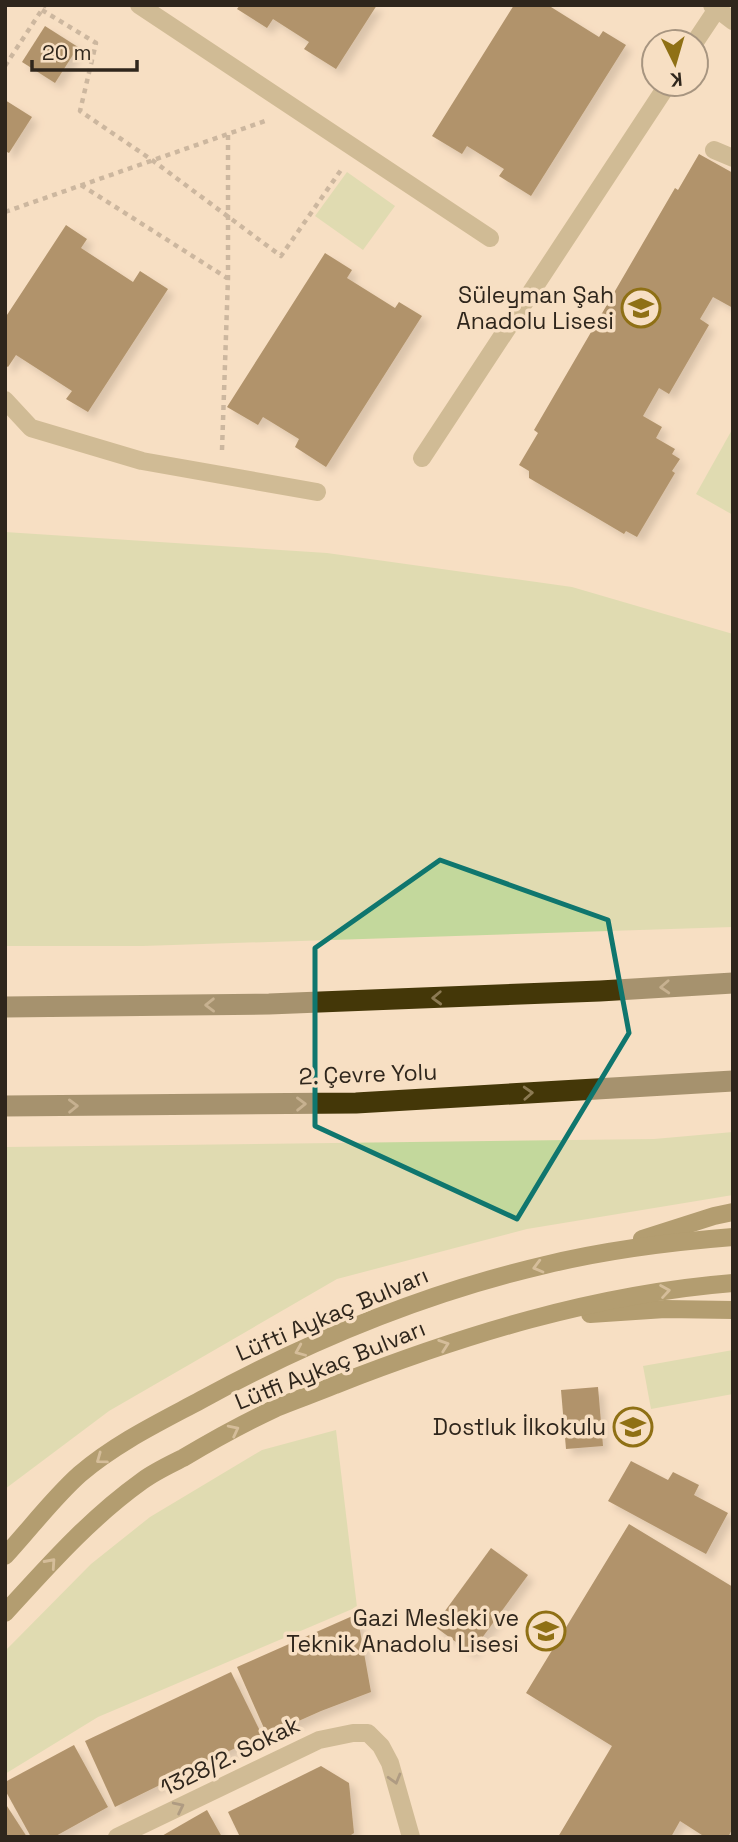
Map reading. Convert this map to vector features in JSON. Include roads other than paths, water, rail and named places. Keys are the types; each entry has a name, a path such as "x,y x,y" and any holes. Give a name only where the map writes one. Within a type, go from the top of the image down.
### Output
{"highway":[{"path":"5,1007 269,1004 733,983"},
{"name":"2. Çevre Yolu","path":"5,1106 356,1103 733,1081"}],"main road":[{"path":"604,1252 733,1212"},
{"name":"Lüfti Aykaç Bulvarı","path":"5,1556 63,1491 126,1440 269,1364 368,1321 450,1291 544,1265 604,1252 685,1240 733,1237"},
{"name":"Lütfi Aykaç Bulvarı","path":"5,1614 57,1555 101,1513 143,1480 276,1408 397,1361 487,1330 612,1300 703,1285 733,1283"},
{"path":"531,1318 665,1309 733,1310"}],"street":[{"path":"139,5 490,238"},
{"path":"703,28 714,7 733,21"},
{"path":"422,458 659,98"},
{"path":"714,150 733,158"},
{"path":"5,400 31,428 142,461 317,492"},
{"name":"1328/2. Sokak","path":"117,1837 318,1740 368,1732 381,1746 390,1763 408,1835"}],"place":[{"name":"Süleyman Şah Anadolu Lisesi","path":"641,308"},
{"name":"Dostluk İlkokulu","path":"633,1427"},
{"name":"Gazi Mesleki ve Teknik Anadolu Lisesi","path":"546,1631"}]}
